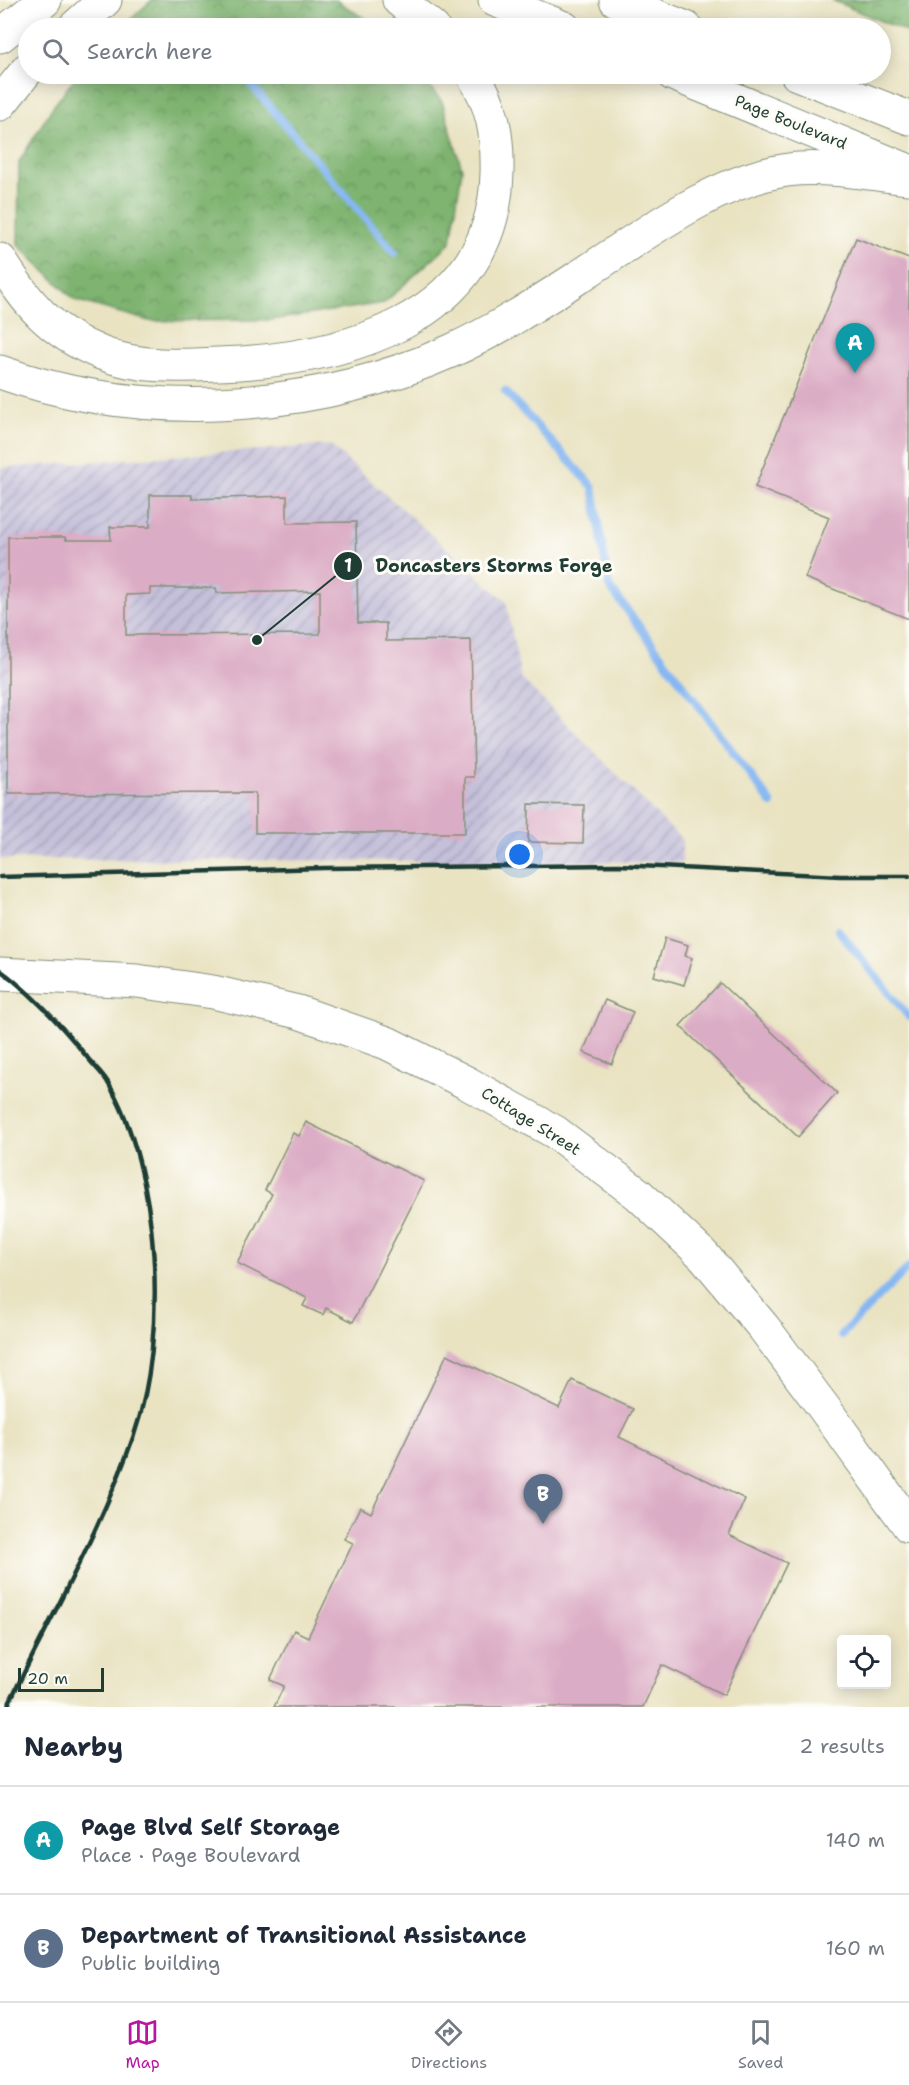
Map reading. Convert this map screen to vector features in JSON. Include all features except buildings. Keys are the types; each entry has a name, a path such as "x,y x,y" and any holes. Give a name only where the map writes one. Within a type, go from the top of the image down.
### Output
{"main road":[{"path":"22,18 45,0"},
{"path":"85,18 105,0"},
{"path":"399,0 421,18"},
{"path":"495,0 539,18"},
{"path":"615,0 661,18"},
{"path":"0,36 18,22"},
{"path":"0,104 18,82"},
{"path":"0,260 27,301 40,315 90,348 131,362 193,365 263,362 308,355 373,337 408,321 431,306 450,289 466,270 485,235 496,195 498,155 491,112 478,84"},
{"name":"Page Boulevard","path":"697,84 909,171"},
{"path":"822,84 909,118"},
{"path":"0,372 64,390 110,398 181,403 261,402 344,388 417,365 482,336 539,303 658,226 718,192 739,183 788,170 814,169 909,178"},
{"name":"Cottage Street","path":"0,974 137,981 213,992 298,1012 387,1043 467,1083 555,1132 638,1194 704,1256 804,1381 909,1526"}],"shaded area":[{"path":"330,445 506,601 521,678 682,840 682,862 0,859 0,468"}],"green space":[{"path":"152,0 336,0 364,18 132,18"},
{"path":"832,0 909,0 909,33 891,25 891,18 874,18"},
{"path":"70,84 427,84 442,101 462,169 451,242 384,303 271,320 149,321 75,300 18,245 19,162 52,108"}],"waterway":[{"path":"251,84 395,253"},
{"path":"505,391 593,487 609,586 772,804"},
{"path":"838,930 909,1017"},
{"path":"841,1335 909,1267"}],"railway":[{"path":"0,877 324,868 619,865 840,876 909,876"},
{"path":"0,970 24,989 67,1033 107,1081 125,1118 139,1160 148,1207 154,1255 155,1304 152,1351 145,1395 134,1435 107,1504 7,1707"}],"place":[{"name":"Page Blvd Self Storage","path":"855,373"},
{"name":"Doncasters Storms Forge","path":"257,640"},
{"name":"Department of Transitional Assistance","path":"543,1524"}]}
